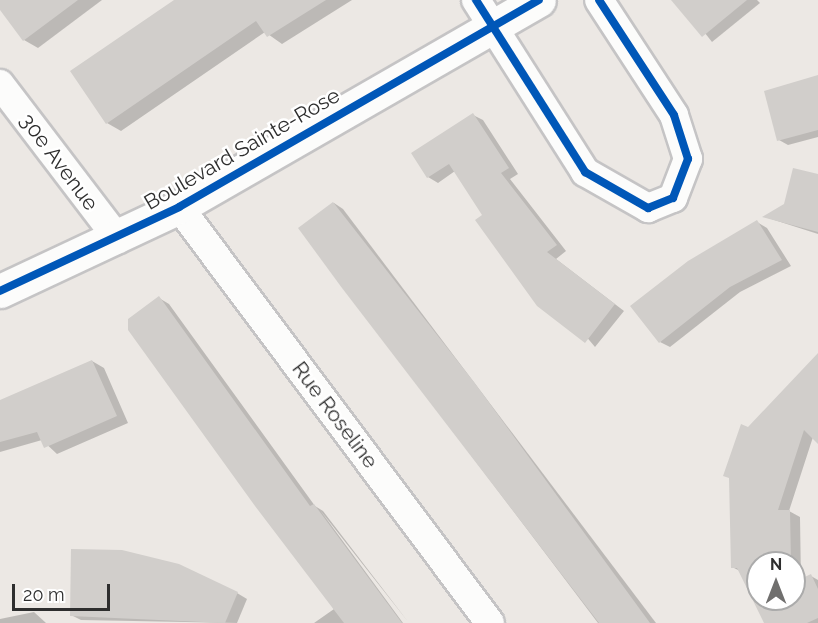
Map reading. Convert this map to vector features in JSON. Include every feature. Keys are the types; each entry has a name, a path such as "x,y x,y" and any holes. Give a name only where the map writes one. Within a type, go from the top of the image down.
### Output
{"street":[{"name":"Boulevard Sainte-Rose","path":"0,291 118,239 179,207 485,12 539,0"},
{"path":"485,12 585,172 648,208 673,198 688,159 674,115 599,0"},
{"name":"30e Avenue","path":"0,84 118,239"},
{"name":"Rue Roseline","path":"179,207 490,623"}],"building":[{"path":"0,0 78,0 23,41 0,10"},
{"path":"174,0 326,0 267,37 256,21 106,124 70,71"},
{"path":"671,0 747,0 702,37"},
{"path":"818,75 818,130 777,141 764,91"},
{"path":"473,113 509,168 501,173 557,245 547,252 615,304 585,343 537,306 475,220 482,215 449,164 427,178 411,153"},
{"path":"793,168 818,174 818,232 762,217 784,204"},
{"path":"333,202 474,382 650,623 599,623 342,288 298,228"},
{"path":"757,220 782,260 730,287 659,343 630,306 688,261"},
{"path":"159,296 310,506 314,504 402,623 344,623 255,506 128,330 128,319"},
{"path":"818,353 818,444 804,430 778,510 790,510 791,551 746,551 746,586 737,568 731,568 729,478 723,476 741,424 748,427"},
{"path":"92,360 117,416 44,448 37,432 0,442 0,400"},
{"path":"71,549 122,550 179,564 238,592 225,623 70,616"},
{"path":"811,574 818,589 818,618 807,623 764,623 758,611 806,611 806,576"}],"cycle path":[{"path":"476,0 585,172 648,208 673,198 688,159 674,115 599,0"},
{"path":"0,291 179,207 539,0"}]}
